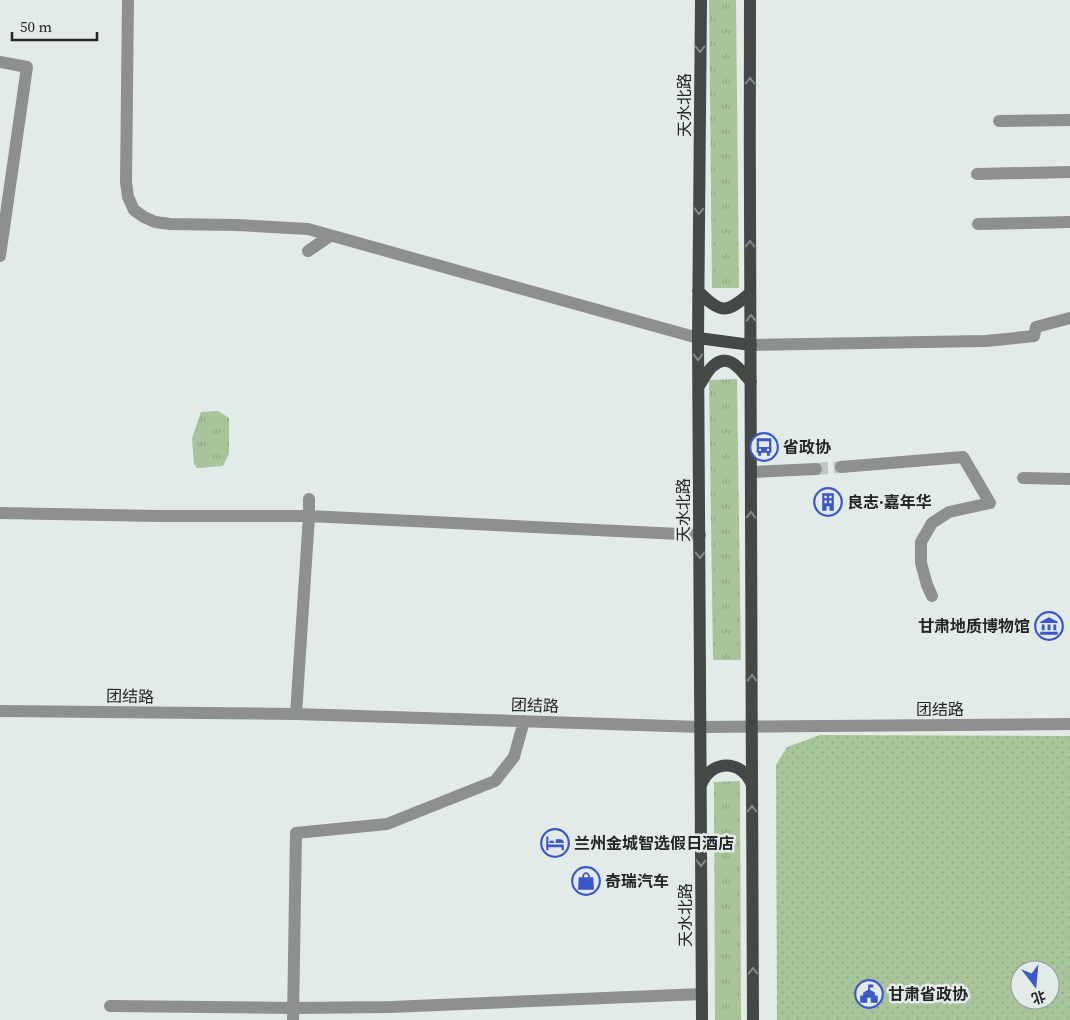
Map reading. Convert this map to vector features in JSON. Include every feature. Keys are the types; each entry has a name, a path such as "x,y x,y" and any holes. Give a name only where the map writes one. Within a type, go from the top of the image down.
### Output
{"main road":[{"name":"天水北路","path":"700,0 698,338 702,1020"},
{"path":"750,0 753,1020"},
{"path":"698,291 715,307 725,309 738,304 750,292"},
{"path":"698,338 751,345"},
{"path":"699,386 712,366 726,361 738,367 750,382"},
{"path":"701,786 706,775 711,770 716,767 729,765 741,769 752,785"}],"street":[{"path":"128,0 126,182 128,197 134,210 144,217 154,222 170,224 308,229 698,338"},
{"path":"0,62 27,67 0,256"},
{"path":"999,121 1070,120"},
{"path":"977,174 1070,172"},
{"path":"978,224 1070,222"},
{"path":"308,252 330,236"},
{"path":"751,345 986,341 1034,336 1036,327 1070,318"},
{"path":"841,466 963,457 990,503 949,512 932,523 921,542 921,563 932,596"},
{"path":"751,472 816,469"},
{"path":"1023,478 1070,479"},
{"path":"296,714 309,499"},
{"path":"0,514 309,516 700,535"},
{"name":"团结路","path":"0,711 296,714 700,727 1070,724"},
{"path":"293,1014 296,833 387,824 495,781 514,758 524,721"},
{"path":"110,1006 293,1014 391,1007 702,994"}],"green space":[{"path":"709,0 736,0 739,288 712,288"},
{"path":"737,379 741,660 713,660 709,380"},
{"path":"218,411 229,418 229,454 223,466 197,468 194,464 192,438 201,412"},
{"path":"820,735 1070,736 1070,1020 777,1020 776,765 787,747"},
{"path":"740,781 741,1020 715,1020 714,782"}],"tunnel":[{"path":"816,469 841,467"}],"place":[{"name":"省政协","path":"764,447"},
{"name":"良志·嘉年华","path":"828,502"},
{"name":"甘肃地质博物馆","path":"1049,626"},
{"name":"兰州金城智选假日酒店","path":"555,843"},
{"name":"奇瑞汽车","path":"586,881"},
{"name":"甘肃省政协","path":"869,994"}]}
